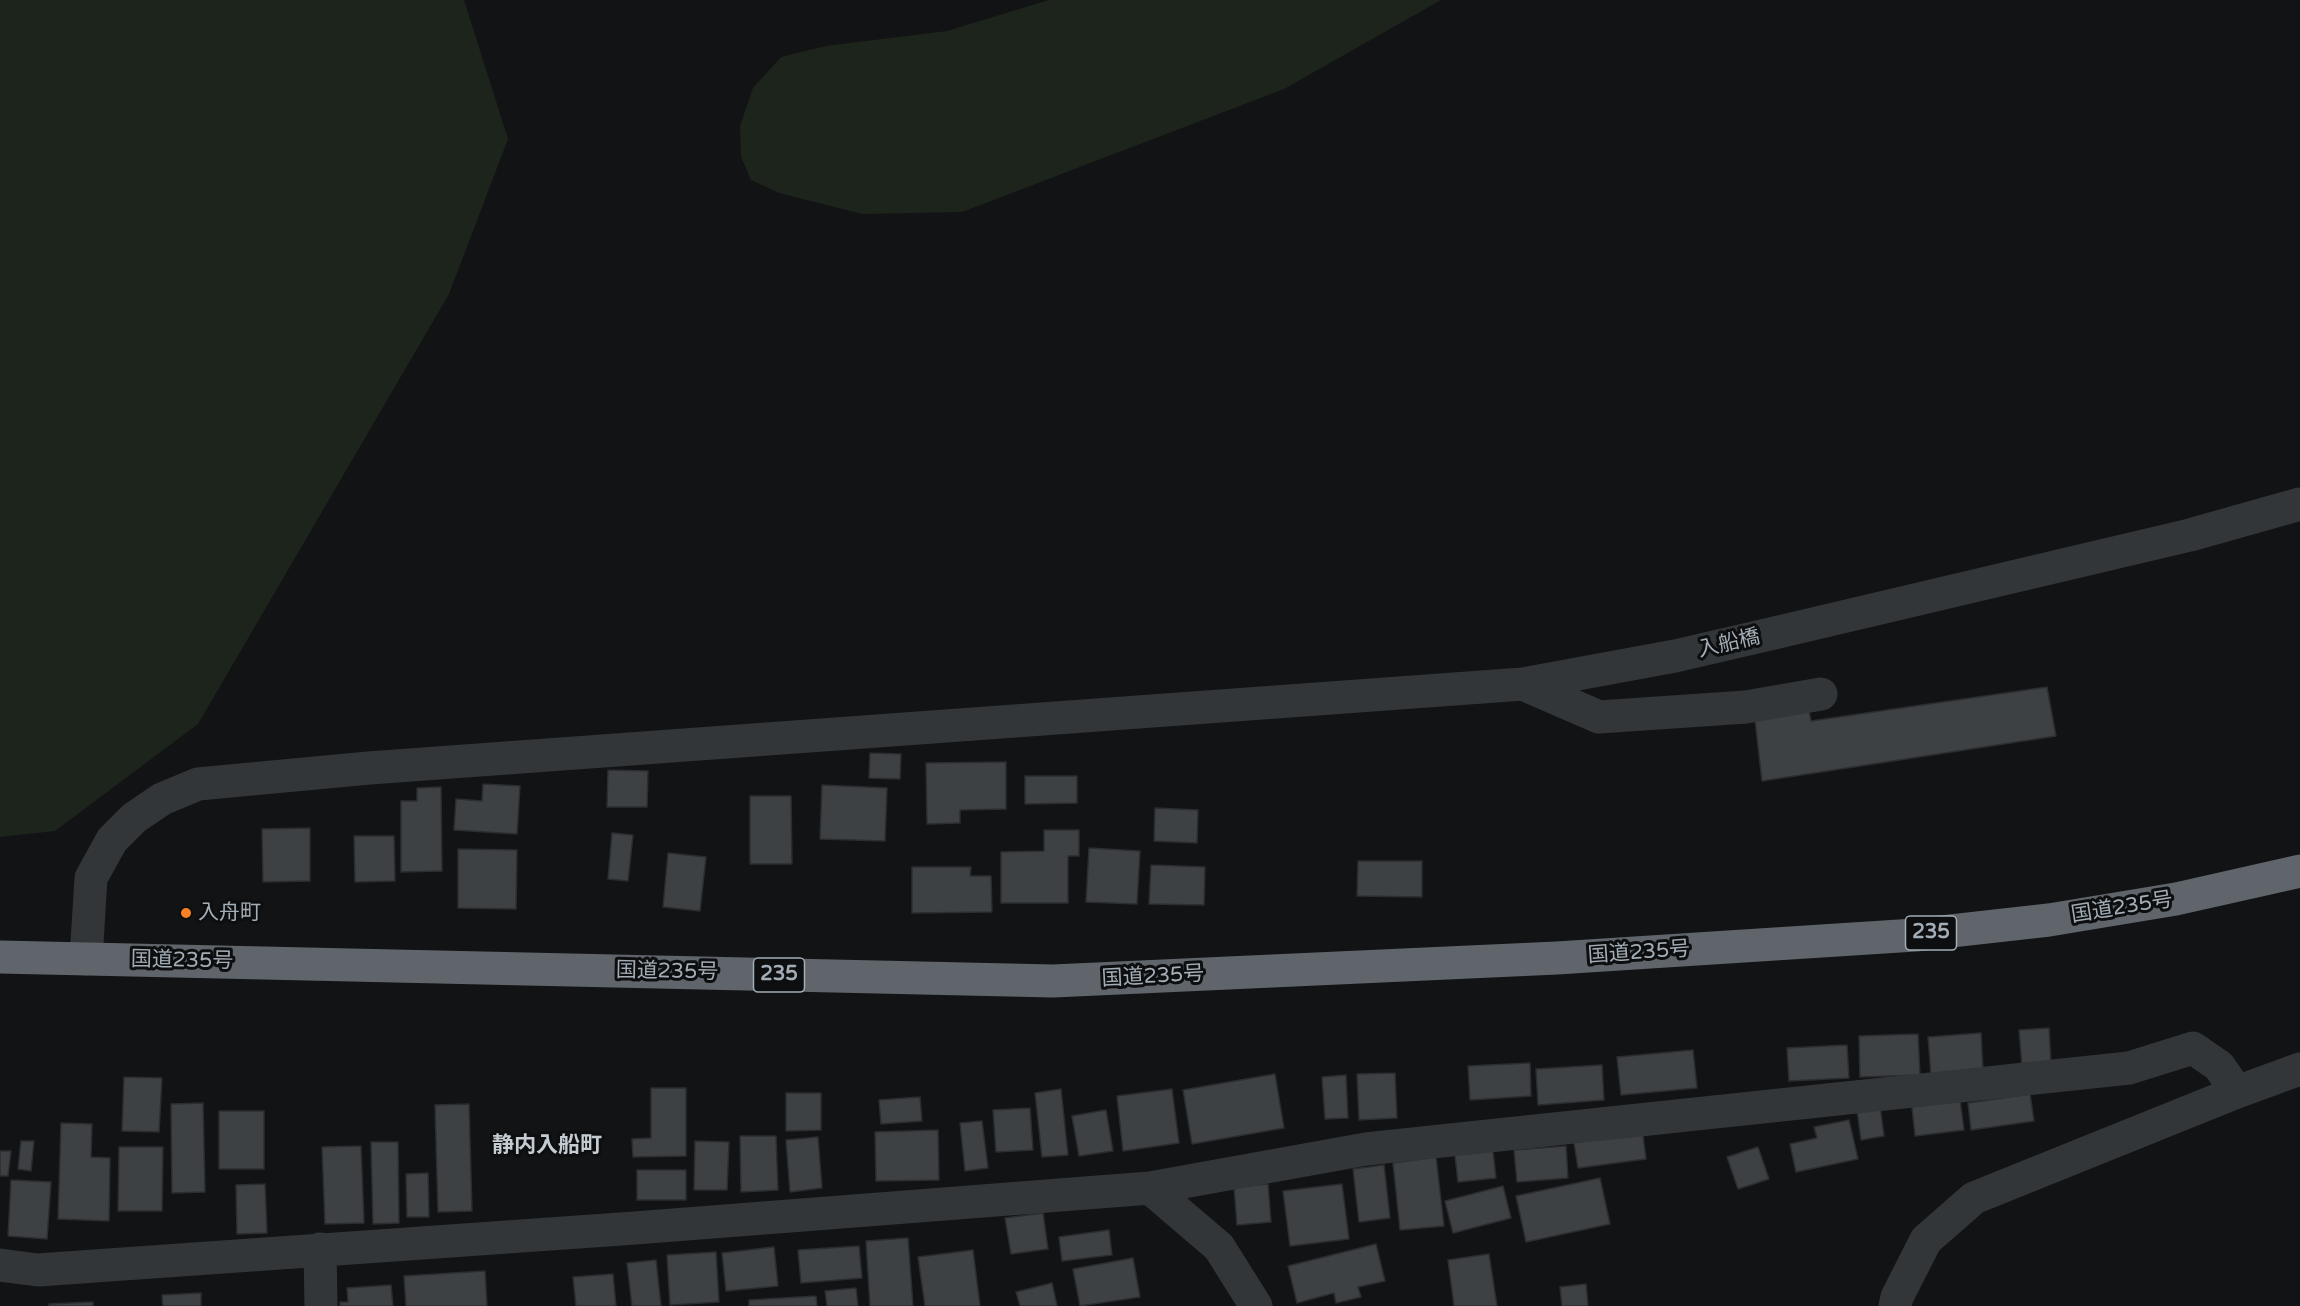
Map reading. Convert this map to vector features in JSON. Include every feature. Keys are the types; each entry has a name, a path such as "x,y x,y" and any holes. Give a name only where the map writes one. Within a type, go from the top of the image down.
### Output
{"highway":[{"name":"国道235号","path":"0,957 1064,981 1557,958 1915,935 2049,920 2176,899 2300,871"}],"street":[{"name":"入船橋","path":"86,959 90,878 112,840 134,818 162,799 198,784 369,768 1523,684 1675,656 1783,631 2190,535 2300,504"},
{"path":"1523,684 1599,717 1746,707 1821,694"},
{"path":"0,1265 38,1270 635,1228 1150,1188 1366,1149 2129,1068 2193,1048 2219,1066 2237,1092"},
{"path":"1895,1306 1897,1297 1926,1240 1974,1198 2300,1069"},
{"path":"1150,1188 1219,1247 1256,1306"},
{"path":"320,1249 321,1306"}],"shaded area":[{"path":"0,0 464,0 508,139 449,294 198,724 55,831 0,837"},
{"path":"1049,0 1441,0 1284,89 962,212 862,214 779,193 751,180 741,157 740,126 753,88 781,57 826,46 947,31"}],"building":[{"path":"2047,687 2056,736 1762,781 1754,711 1808,705 1811,721"},
{"path":"870,753 901,754 900,779 869,778"},
{"path":"1006,762 1006,809 960,810 960,823 927,824 926,763"},
{"path":"608,770 648,771 647,807 607,807"},
{"path":"1025,776 1077,776 1077,803 1025,804"},
{"path":"483,784 520,786 517,834 454,830 456,799 482,801"},
{"path":"822,785 887,788 885,841 820,839"},
{"path":"441,787 442,871 401,872 401,801 417,801 417,788"},
{"path":"750,796 791,796 792,864 750,864"},
{"path":"1155,808 1198,810 1197,843 1154,841"},
{"path":"310,828 310,881 263,882 262,829"},
{"path":"1044,830 1079,830 1079,856 1068,856 1068,903 1001,903 1001,852 1044,851"},
{"path":"612,833 633,835 628,881 608,879"},
{"path":"354,836 394,836 395,881 355,882"},
{"path":"1089,848 1140,851 1137,904 1086,902"},
{"path":"458,849 517,850 516,909 458,908"},
{"path":"668,853 706,857 700,911 663,907"},
{"path":"1358,861 1422,861 1422,897 1357,896"},
{"path":"1151,865 1205,867 1204,905 1149,904"},
{"path":"912,867 971,867 970,876 991,876 992,912 912,913"},
{"path":"2049,1028 2051,1064 2022,1066 2019,1030"},
{"path":"1981,1033 1983,1071 1931,1075 1928,1037"},
{"path":"1918,1034 1920,1075 1860,1077 1859,1036"},
{"path":"1847,1045 1849,1078 1789,1081 1787,1048"},
{"path":"1693,1050 1697,1088 1621,1095 1617,1057"},
{"path":"1530,1063 1531,1096 1470,1100 1468,1066"},
{"path":"1602,1065 1604,1100 1538,1105 1536,1069"},
{"path":"1395,1073 1397,1118 1359,1120 1357,1074"},
{"path":"1275,1074 1284,1128 1192,1144 1183,1090"},
{"path":"1346,1075 1348,1118 1325,1119 1322,1077"},
{"path":"124,1077 162,1078 159,1132 122,1131"},
{"path":"651,1088 686,1088 686,1156 633,1157 632,1139 651,1138"},
{"path":"1061,1089 1068,1155 1042,1157 1035,1093"},
{"path":"1172,1089 1179,1143 1123,1151 1117,1096"},
{"path":"786,1093 821,1093 821,1130 786,1131"},
{"path":"2030,1094 2034,1121 1971,1130 1968,1103"},
{"path":"920,1097 922,1121 881,1124 879,1100"},
{"path":"1960,1100 1964,1130 1915,1136 1912,1107"},
{"path":"203,1103 205,1192 172,1193 171,1104"},
{"path":"469,1104 472,1211 438,1212 435,1105"},
{"path":"1880,1106 1884,1136 1861,1140 1857,1110"},
{"path":"1030,1108 1033,1150 996,1152 993,1110"},
{"path":"1106,1110 1113,1151 1079,1156 1072,1116"},
{"path":"219,1111 264,1111 264,1169 219,1169"},
{"path":"1849,1120 1858,1159 1796,1172 1790,1144 1817,1138 1814,1127"},
{"path":"982,1121 988,1168 965,1171 960,1123"},
{"path":"61,1123 92,1124 91,1157 110,1158 109,1221 58,1219"},
{"path":"1642,1128 1646,1159 1578,1168 1573,1137"},
{"path":"938,1130 939,1180 876,1181 875,1132"},
{"path":"740,1136 776,1136 778,1190 741,1192"},
{"path":"818,1137 822,1188 790,1192 786,1140"},
{"path":"21,1141 34,1141 31,1171 18,1169"},
{"path":"695,1141 729,1142 727,1190 694,1190"},
{"path":"371,1142 398,1142 399,1223 373,1224"},
{"path":"1492,1143 1496,1178 1458,1182 1454,1147"},
{"path":"361,1146 364,1223 325,1224 322,1147"},
{"path":"1566,1146 1568,1178 1517,1182 1514,1150"},
{"path":"119,1147 163,1147 162,1211 118,1211"},
{"path":"1758,1147 1769,1179 1738,1189 1727,1157"},
{"path":"0,1151 11,1151 8,1176 0,1176"},
{"path":"1436,1157 1444,1226 1400,1230 1393,1163"},
{"path":"1384,1165 1390,1218 1359,1222 1353,1169"},
{"path":"637,1170 686,1170 686,1200 637,1200"},
{"path":"428,1173 429,1217 407,1217 406,1174"},
{"path":"1600,1178 1610,1224 1526,1242 1516,1196"},
{"path":"11,1180 51,1182 47,1239 8,1236"},
{"path":"265,1184 267,1233 237,1234 236,1185"},
{"path":"1268,1184 1271,1222 1237,1225 1234,1187"},
{"path":"1342,1184 1349,1239 1290,1246 1283,1191"},
{"path":"1503,1186 1511,1218 1453,1233 1445,1201"},
{"path":"1043,1213 1048,1249 1011,1254 1005,1218"},
{"path":"1109,1230 1112,1255 1062,1261 1059,1237"},
{"path":"908,1238 913,1306 870,1306 866,1241"},
{"path":"1376,1244 1385,1281 1358,1287 1361,1297 1336,1303 1334,1293 1297,1303 1288,1266"},
{"path":"859,1246 862,1278 801,1283 798,1250"},
{"path":"774,1247 778,1286 726,1291 722,1253"},
{"path":"973,1250 980,1306 925,1306 918,1257"},
{"path":"716,1252 719,1302 670,1305 667,1255"},
{"path":"1489,1254 1497,1306 1454,1306 1448,1260"},
{"path":"1133,1258 1140,1297 1080,1306 1073,1269"},
{"path":"656,1260 661,1306 632,1306 627,1263"},
{"path":"485,1271 487,1306 406,1306 404,1276"},
{"path":"613,1274 616,1306 576,1306 573,1277"},
{"path":"1052,1283 1057,1306 1020,1306 1016,1292"},
{"path":"1586,1284 1588,1306 1562,1306 1560,1287"},
{"path":"391,1285 393,1306 340,1306 340,1302 348,1302 347,1288"},
{"path":"856,1288 858,1306 827,1306 825,1291"},
{"path":"201,1293 201,1306 163,1306 162,1295"},
{"path":"816,1296 817,1306 749,1306 749,1300"},
{"path":"93,1302 93,1306 49,1306 49,1304"}],"place":[{"name":"入舟町","path":"186,913"}],"district":[{"name":"静内入船町","path":"547,1146"}]}
